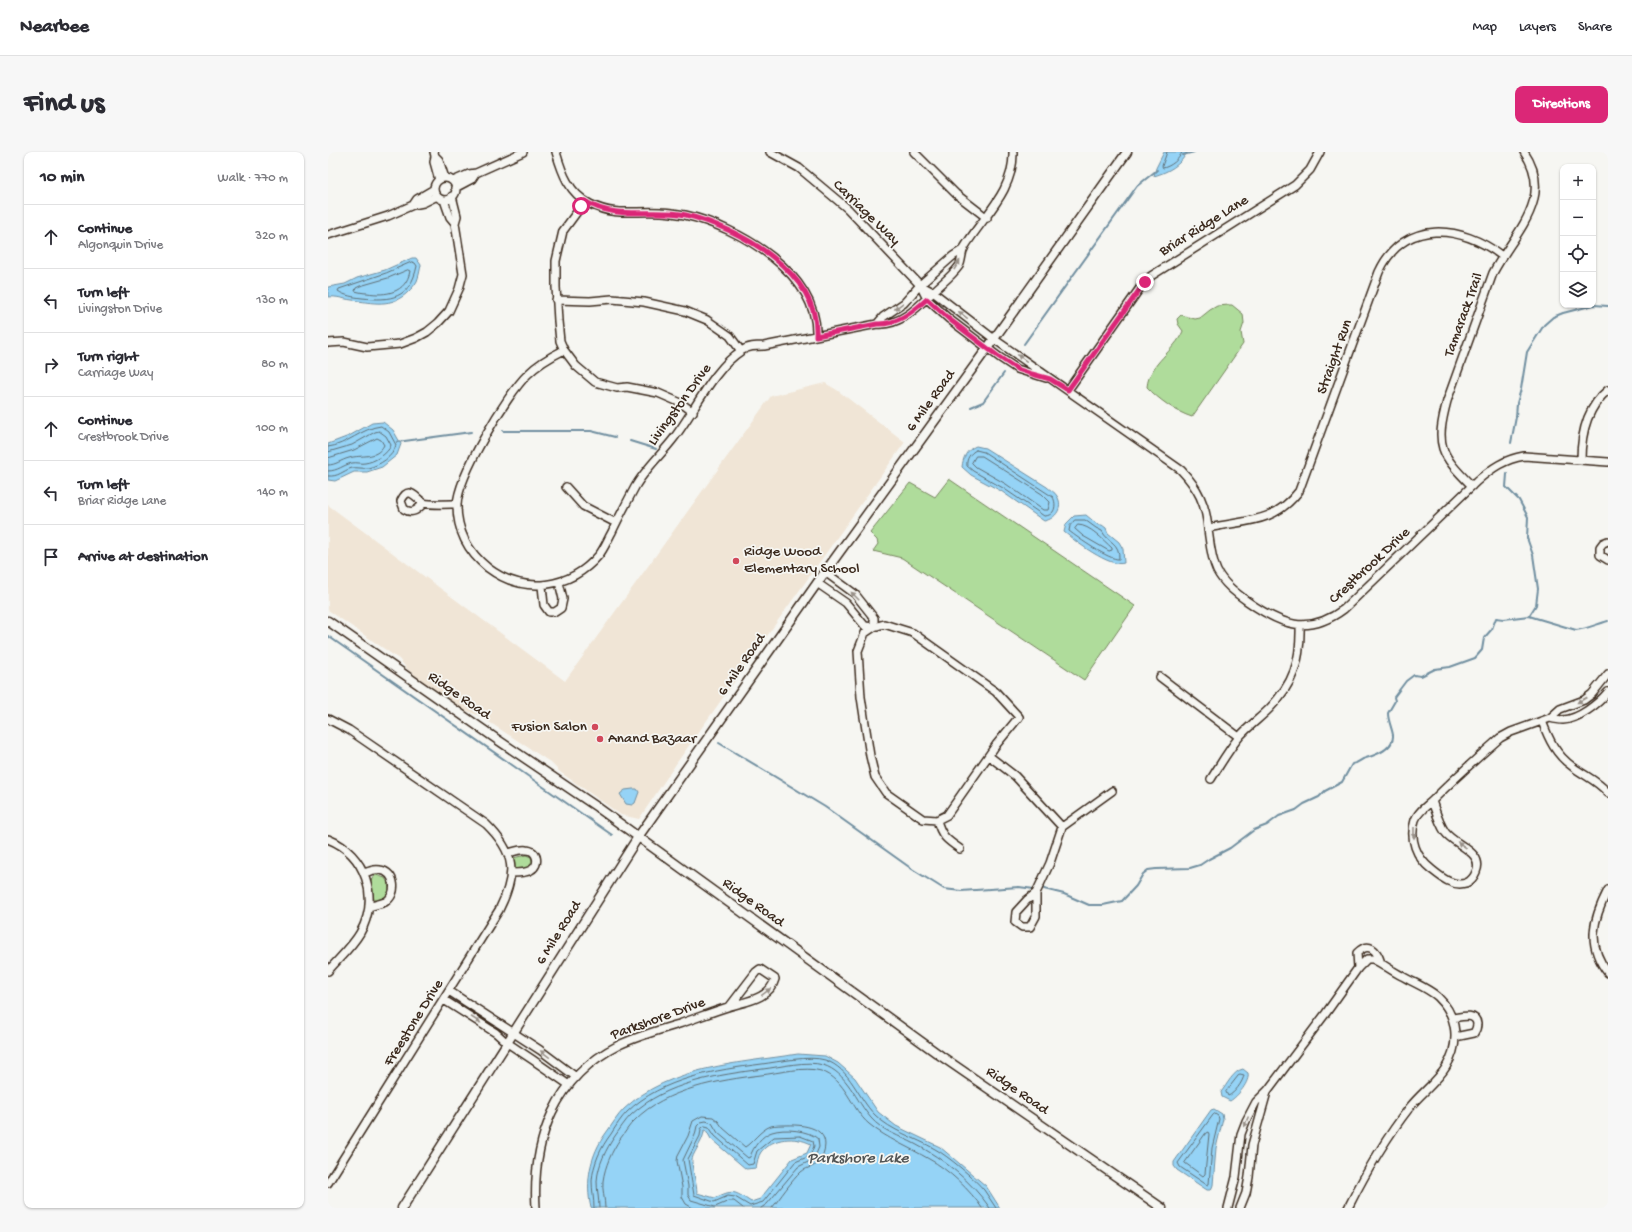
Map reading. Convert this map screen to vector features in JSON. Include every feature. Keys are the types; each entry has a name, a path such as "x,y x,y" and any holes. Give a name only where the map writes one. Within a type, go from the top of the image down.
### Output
{"street":[{"path":"442,179 454,185 472,179 476,173 523,152"},
{"path":"556,152 562,173 570,188 585,201 603,210 618,212 660,212 686,216 737,235 767,253 796,279 813,310 817,328 816,336"},
{"name":"Carriage Way","path":"770,152 799,168 848,209 920,285 927,299 949,319 987,348"},
{"path":"914,152 956,194 987,218"},
{"path":"556,300 612,300 644,302 685,311 707,320 730,336 741,351 753,347 877,324 886,325 895,322 927,299 959,265 964,249 1001,196 1010,176 1012,152"},
{"name":"6 Mile Road","path":"402,1208 506,1042 638,837 817,583 994,339 1127,152"},
{"name":"Briar Ridge Lane","path":"1068,390 1150,276 1294,185 1310,170 1320,152"},
{"name":"Tamarack Trail","path":"1472,486 1456,471 1446,457 1442,444 1441,422 1447,401 1488,287 1502,256 1526,222 1534,203 1535,179 1529,159 1524,152"},
{"path":"413,205 417,199 434,189 442,179 439,160 435,154"},
{"path":"328,343 344,342 367,347 400,344 427,332 449,311 459,289 463,274 455,223 457,216 452,196 454,185"},
{"path":"434,189 455,223"},
{"path":"328,236 388,216 413,205 423,204 440,198 450,199 452,196"},
{"path":"585,201 563,231 556,261 556,300 560,341 564,350 576,366 595,382 617,388 627,387 658,393 681,403 693,412"},
{"name":"Straight Run","path":"1208,528 1254,521 1268,517 1285,506 1299,491 1379,272 1394,250 1402,243 1416,236 1429,232 1444,231 1465,235 1502,256"},
{"path":"877,324 882,317 904,303 920,285 953,256 964,249"},
{"name":"Carriage Way","path":"920,285 933,292 994,339"},
{"name":"Crestbrook Drive","path":"994,339 1181,470 1198,492 1203,504 1208,528 1210,549 1217,571 1233,591 1264,613 1277,620 1300,625 1314,624 1327,620 1344,609 1492,468 1514,457 1533,456 1608,462"},
{"name":"Crestbrook Drive","path":"987,348 1017,369 1050,379"},
{"name":"Livingston Drive","path":"564,350 533,370 520,383 488,432 466,471 459,491 457,504 460,526 463,537 474,556 492,570 514,581 524,584 542,586 559,582 585,568 600,554 636,486 693,412 717,374 741,351"},
{"path":"1581,460 1582,440 1587,416 1594,405 1608,390"},
{"path":"566,487 583,506 616,523"},
{"path":"424,503 457,504"},
{"path":"1608,542 1603,543 1600,550 1600,555 1608,560"},
{"path":"825,572 855,594 874,618 874,627"},
{"path":"542,586 544,605 549,612 555,612 561,608 562,599 559,582"},
{"path":"817,583 846,603 865,626 874,627"},
{"name":"Ridge Road","path":"328,621 495,738 602,810 941,1056 1162,1208"},
{"path":"884,624 913,633 996,692 1019,717 989,756 947,815 936,820 923,819 886,793 875,777 870,756 861,697 858,651 865,633 874,627 884,624"},
{"path":"1210,779 1239,737 1270,708 1296,670 1299,655 1300,625"},
{"path":"1432,802 1439,822 1446,834 1472,852 1476,859 1477,868 1474,876 1469,882 1459,884 1446,880 1431,869 1417,853 1413,837 1413,828 1415,820 1423,807 1432,802 1446,786 1500,738 1511,732 1550,718 1560,709 1584,700 1602,684 1608,674"},
{"path":"1160,678 1239,737"},
{"path":"1550,718 1564,720 1593,707 1608,691 1602,684"},
{"name":"Freestone Drive","path":"328,719 349,730 486,824 500,839 508,853 512,873 507,894 499,910 328,1183"},
{"path":"1542,721 1553,747 1564,760 1597,782 1608,793"},
{"path":"989,756 1015,776 1062,827"},
{"path":"1036,893 1016,912 1015,922 1022,927 1030,927 1035,920 1036,893 1050,863 1062,827 1112,791"},
{"path":"936,820 940,831 947,840 960,849"},
{"path":"328,839 336,842 348,852 364,873 370,896 367,919 360,934 329,969"},
{"path":"508,853 526,850 532,852 537,858 536,864 530,871 512,873"},
{"path":"364,873 374,870 384,871 392,878 394,885 393,892 389,899 385,902 369,907"},
{"path":"1608,890 1596,914 1594,931 1598,956 1608,973"},
{"path":"1358,968 1357,953 1361,949 1367,947 1374,950 1378,954 1380,963"},
{"path":"1228,1208 1233,1192 1241,1134 1256,1102 1268,1090 1331,1007 1358,968 1367,959 1373,959 1400,976 1423,987 1437,997 1446,1006 1452,1018 1456,1037 1452,1055 1446,1067 1409,1108 1374,1158 1348,1208"},
{"name":"Parkshore Drive","path":"536,1208 536,1179 544,1133 554,1107 576,1077 597,1058 621,1044 730,1006 750,1001 771,989 775,979 760,969 756,972 730,1006"},
{"path":"449,991 540,1050 576,1077"},
{"path":"444,1000 496,1033 506,1042 569,1085"},
{"path":"1452,1018 1468,1016 1473,1017 1476,1021 1476,1030 1474,1033 1456,1037"},
{"path":"1240,1208 1246,1193 1252,1145 1268,1090"},
{"path":"1238,1155 1250,1157"}],"shaded area":[{"name":"Ridge Wood Elementary School","path":"825,383 837,390 905,442 678,761 639,819 621,815 560,772 550,762 480,716 464,710 408,670 399,659 328,610 328,505 565,681 771,396"}],"green space":[{"path":"1232,305 1243,314 1244,323 1241,332 1243,344 1192,417 1186,415 1168,405 1147,387 1152,371 1174,345 1183,331 1178,324 1177,319 1181,315 1195,319 1200,318 1217,306"},
{"path":"949,479 1135,606 1084,680 902,558 873,551 878,544 877,540 870,533 910,483 935,497"},
{"path":"526,855 531,857 533,864 529,869 514,870 511,863 513,858"},
{"path":"376,875 385,878 388,883 389,891 385,899 377,900 373,897 370,882"}],"water":[{"path":"1164,152 1187,152 1181,161 1174,167 1154,176 1156,168"},
{"path":"412,258 416,258 421,265 419,275 414,285 402,297 389,302 374,303 328,297 328,287 345,284 357,278 385,270"},
{"path":"383,422 393,430 401,444 397,455 382,467 367,472 354,472 335,481 328,480 328,444 349,436 372,423"},
{"path":"976,446 985,448 1054,492 1060,504 1058,512 1052,518 1044,521 1001,491 971,475 962,467 962,464 967,452"},
{"path":"1086,515 1098,525 1102,525 1106,528 1108,533 1119,542 1123,549 1124,563 1110,562 1102,558 1064,532 1066,524 1074,516"},
{"path":"637,789 639,792 635,803 632,805 626,804 620,794 625,790"},
{"name":"Parkshore Lake","path":"798,1054 825,1056 838,1063 855,1078 878,1112 896,1126 940,1147 986,1186 1000,1208 591,1208 589,1198 589,1179 590,1169 596,1150 624,1109 642,1095 662,1084 684,1075 706,1069","holes":["706,1130 711,1139 746,1169 756,1168 761,1152 772,1143 784,1139 791,1139 805,1141 811,1144 807,1153 792,1159 760,1199 751,1202 741,1195 733,1192 726,1193 715,1198 697,1193 692,1159 702,1139 704,1131"]},
{"path":"1243,1069 1248,1073 1248,1077 1243,1088 1230,1101 1222,1097 1221,1092 1230,1079 1236,1072"},
{"path":"1214,1109 1222,1114 1223,1119 1216,1148 1213,1185 1211,1190 1207,1190 1177,1170 1174,1166 1174,1162 1211,1110"}],"waterway":[{"path":"1183,155 1194,152"},
{"path":"1024,344 1137,186 1157,170"},
{"path":"1511,443 1527,352 1544,325 1553,317 1563,313 1594,305 1608,306"},
{"path":"971,407 983,402 1004,373"},
{"path":"503,431 591,431 615,437"},
{"path":"397,442 471,432"},
{"path":"630,441 656,449"},
{"path":"1507,474 1506,487 1519,500 1528,517 1527,538 1533,555 1538,589 1536,605 1529,616"},
{"path":"1044,889 1064,894 1089,905 1103,905 1122,901 1136,886 1143,874 1148,870 1190,868 1200,865 1230,848 1254,830 1267,825 1279,816 1296,810 1304,804 1319,797 1325,791 1342,782 1352,764 1388,748 1393,740 1388,713 1395,701 1394,697 1406,681 1414,675 1421,676 1435,669 1450,667 1475,658 1482,650 1484,638 1492,629 1496,618 1504,619 1529,616 1576,630 1588,628 1608,621"},
{"path":"328,636 612,835"},
{"path":"719,743 825,807 912,869 944,889 961,891 1019,887 1034,889"}],"place":[{"name":"Ridge Wood Elementary School","path":"736,561"},
{"name":"Fusion Salon","path":"595,727"},
{"name":"Anand Bazaar","path":"600,739"}],"route":[{"path":"581,206 585,201 603,210 636,213 660,212 686,216 732,232 780,262 796,279 813,310 817,328 816,336 877,324 886,325 895,322 910,313 927,299 949,319 1017,369 1050,379 1068,390 1145,282"}]}
